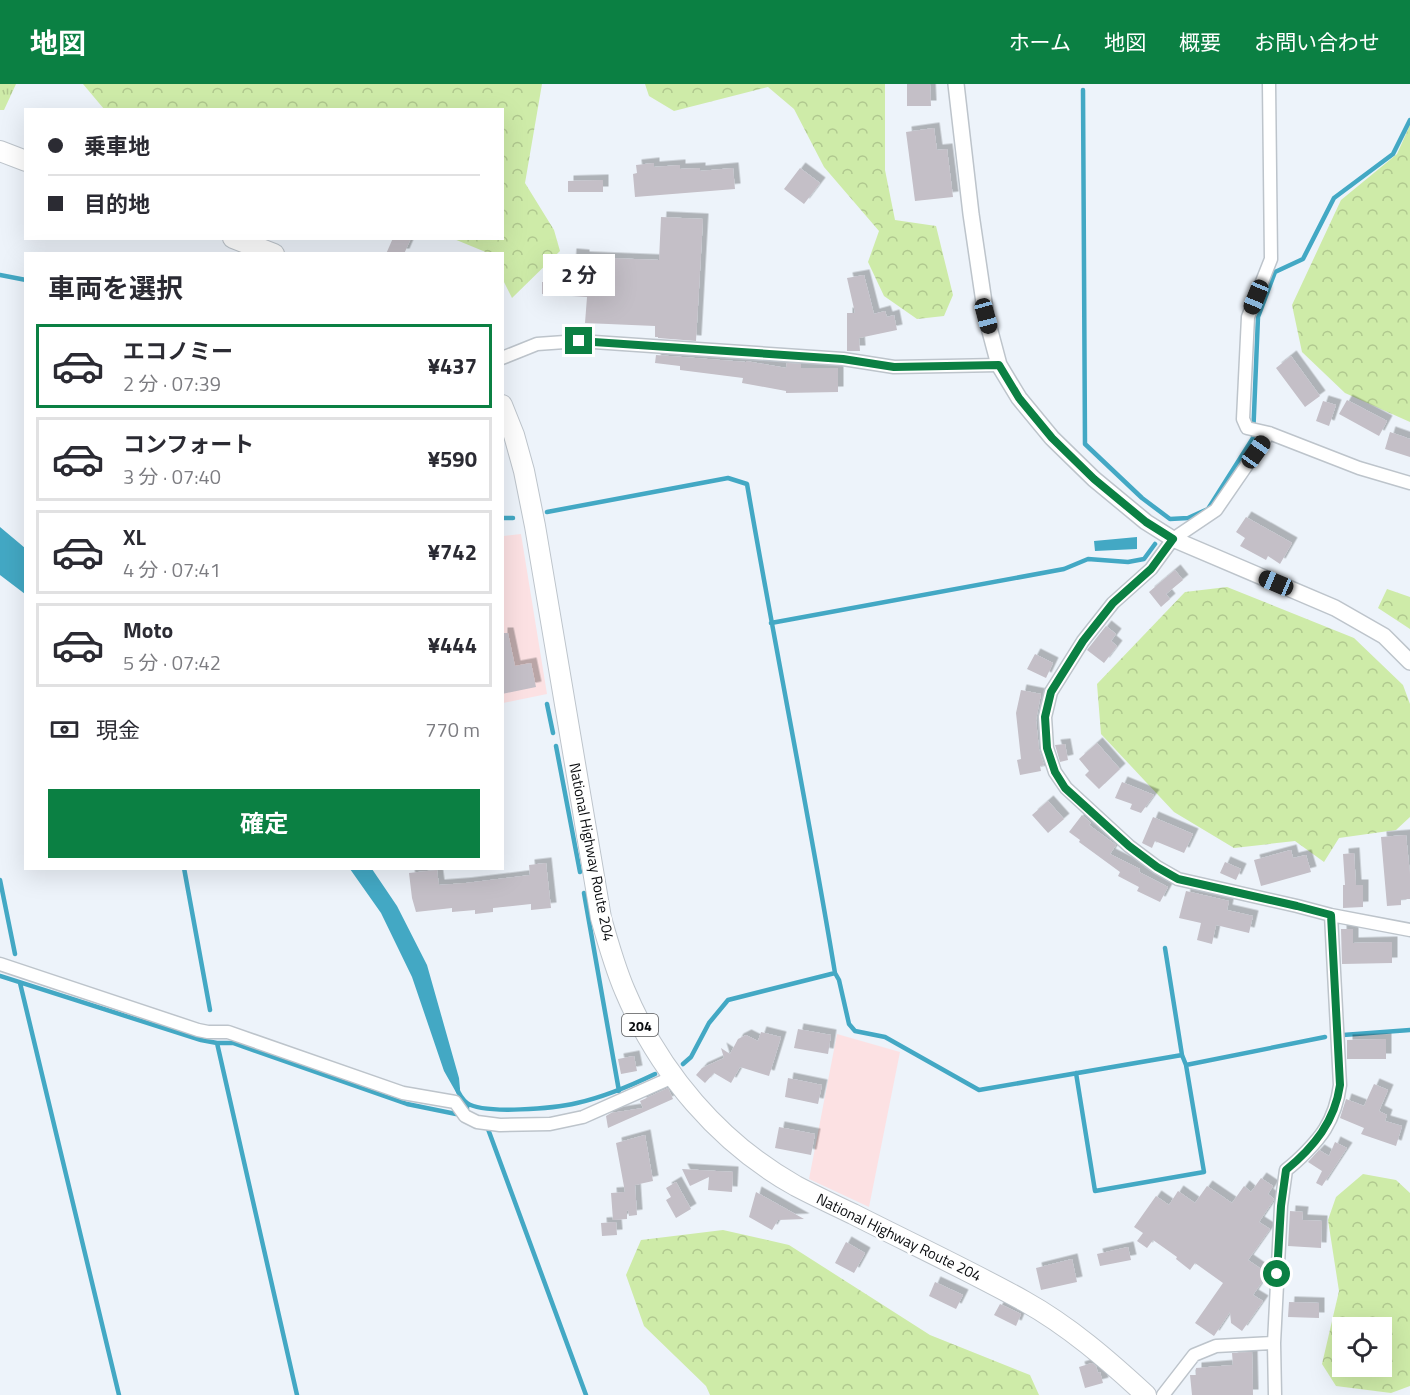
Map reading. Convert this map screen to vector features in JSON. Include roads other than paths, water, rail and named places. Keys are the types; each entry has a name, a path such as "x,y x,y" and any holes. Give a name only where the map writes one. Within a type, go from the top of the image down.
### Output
{"highway":[{"path":"0,151 24,160"},
{"path":"238,240 269,252"},
{"name":"National Highway Route 204","path":"504,410 524,471 535,526 601,918 624,991 640,1024 673,1077 694,1103 757,1161 796,1186 974,1274 1025,1302 1064,1326 1146,1395"}],"street":[{"path":"956,84 986,316 999,365 1019,398 1052,438 1094,479 1146,522 1173,539 1335,608 1384,636 1410,662"},
{"path":"1269,84 1271,259 1248,317 1244,419 1258,431 1359,468 1410,483"},
{"path":"504,357 537,344 579,341 843,359 894,367 999,365"},
{"path":"1258,431 1216,510 1173,539 1151,569 1113,603 1089,633 1051,692 1045,717 1047,748 1055,772 1065,788 1129,846 1178,879 1331,915 1410,930"},
{"path":"1275,1395 1274,1343 1281,1206 1286,1170 1298,1161 1325,1130 1338,1100 1340,1085 1331,915"},
{"path":"0,964 198,1030 228,1032 403,1093 455,1102 462,1111 477,1122 500,1125 550,1124 583,1117 673,1077"},
{"path":"1164,1395 1194,1355 1216,1346 1274,1343"}],"water":[{"path":"0,527 24,547 24,593 0,575"},
{"path":"1137,537 1137,549 1095,551 1094,541"},
{"path":"351,870 373,870 397,906 427,965 459,1078 460,1089 457,1094 444,1071 412,977 381,913"}],"waterway":[{"path":"1083,90 1085,444 1142,498 1170,519 1188,518 1208,509 1253,438 1258,317 1275,272 1303,259 1334,198 1393,154 1410,120"},
{"path":"0,275 24,280"},
{"path":"547,512 728,478 747,484 835,973 839,980 849,1024 855,1031 885,1037 979,1090 1182,1055"},
{"path":"504,518 513,518"},
{"path":"771,623 1064,569 1088,559 1128,562 1144,559 1155,544"},
{"path":"547,704 553,733"},
{"path":"556,746 580,872"},
{"path":"184,870 210,1010"},
{"path":"0,880 15,954"},
{"path":"584,893 619,1091"},
{"path":"1165,948 1182,1055 1186,1065 1325,1037"},
{"path":"683,1064 691,1057 709,1023 728,1000 835,973"},
{"path":"0,976 201,1040 233,1043 407,1104 456,1114 467,1109 467,1103"},
{"path":"20,983 119,1395"},
{"path":"1343,1035 1410,1030"},
{"path":"217,1043 297,1395"},
{"path":"1076,1073 1095,1191 1204,1172 1186,1065"},
{"path":"457,1088 465,1102 476,1107 504,1110 537,1108 567,1105 597,1098 655,1074"},
{"path":"488,1129 586,1395"}]}
